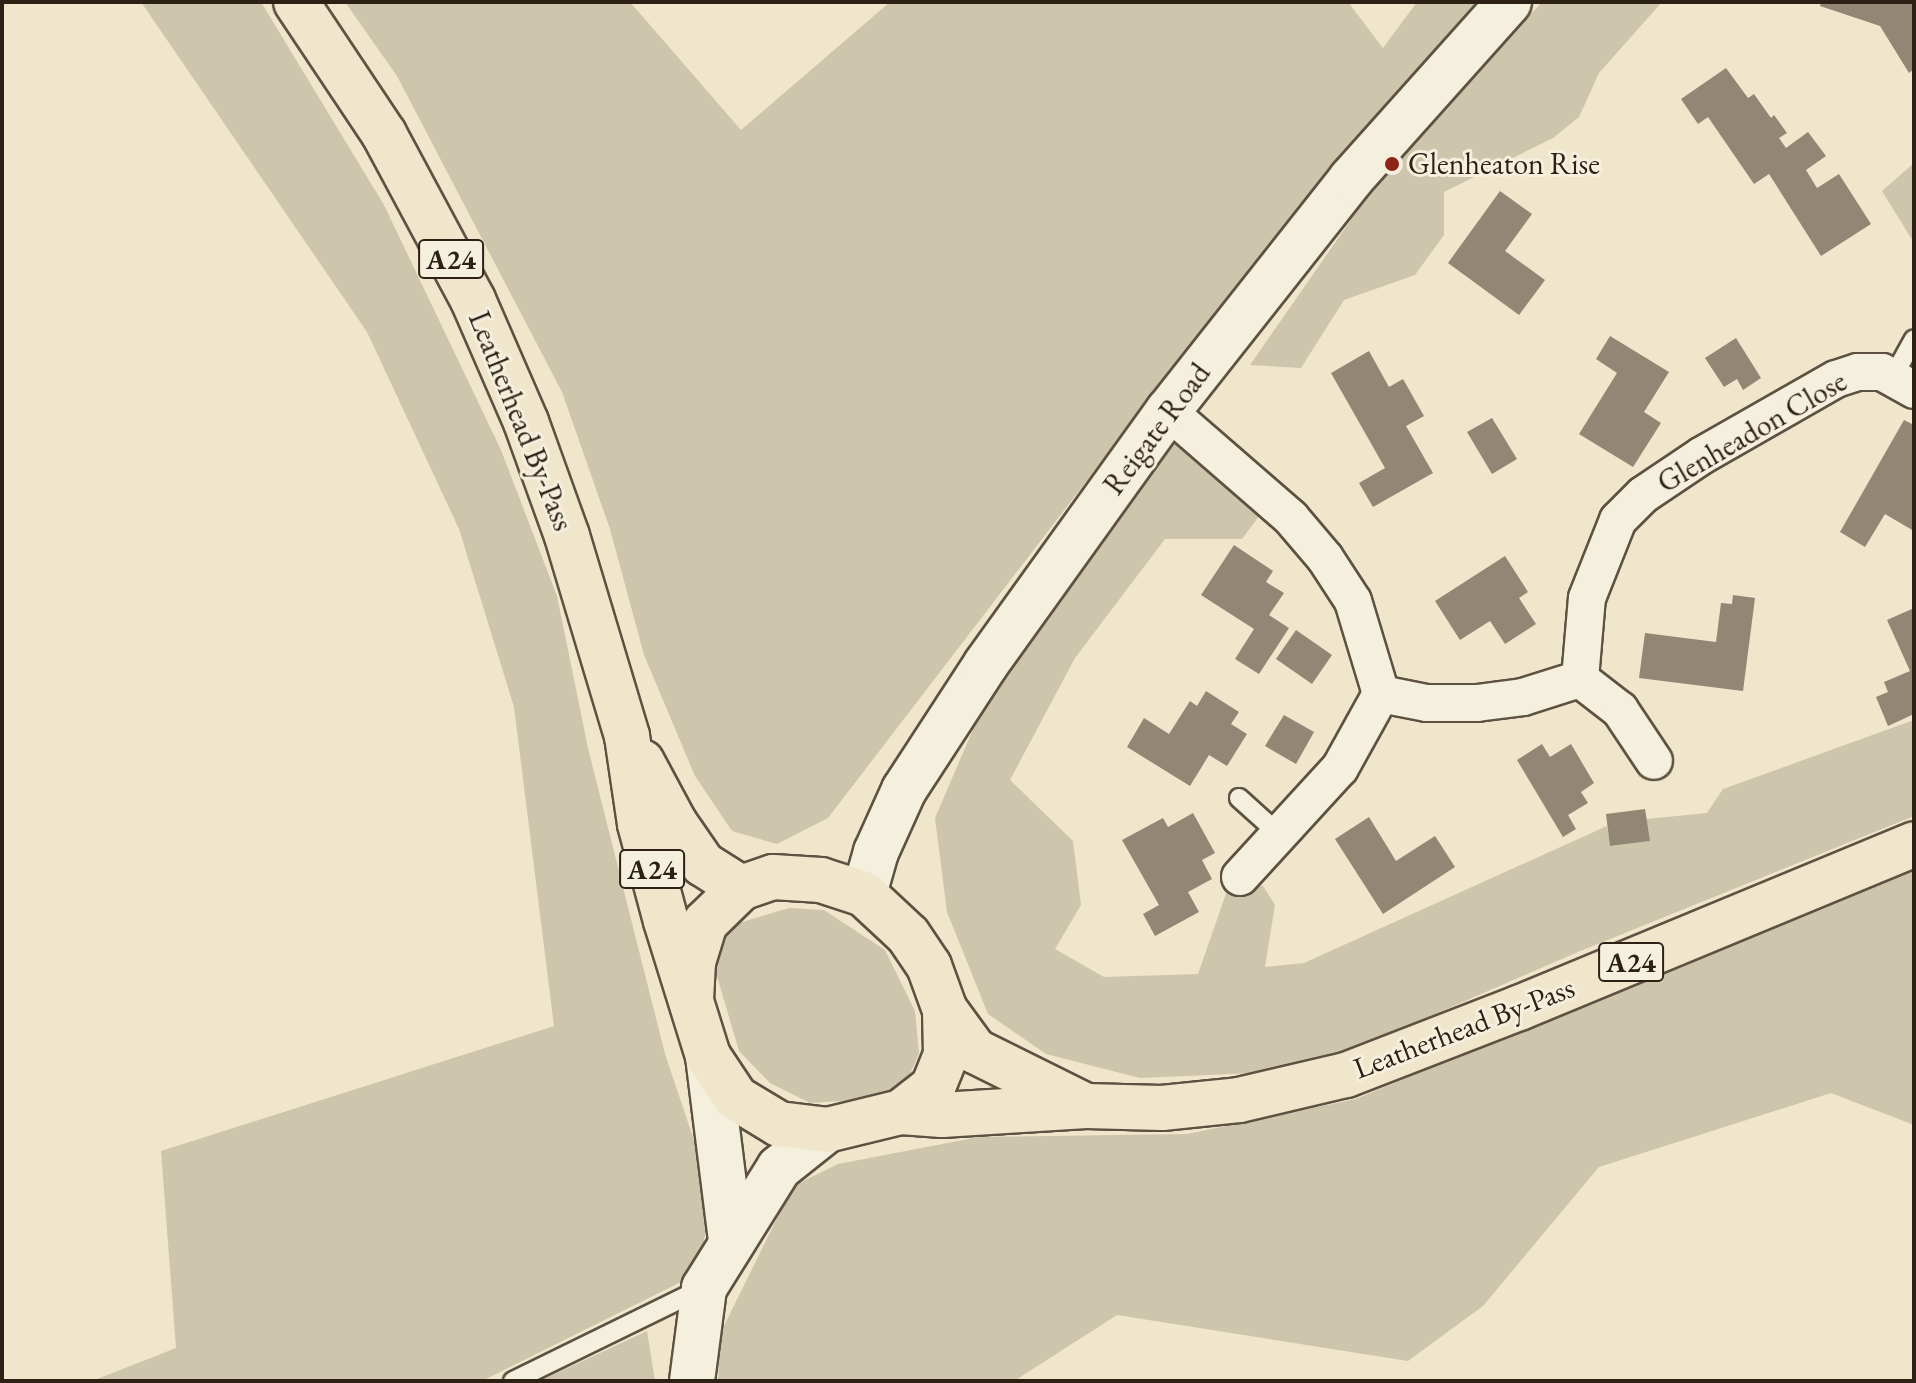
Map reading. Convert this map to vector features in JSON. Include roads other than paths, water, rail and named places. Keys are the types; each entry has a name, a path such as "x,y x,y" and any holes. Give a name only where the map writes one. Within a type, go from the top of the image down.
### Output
{"highway":[{"name":"Leatherhead By-Pass","path":"296,2 384,134 473,300 526,422 567,536 627,736 640,824 691,1000"},
{"name":"Leatherhead By-Pass","path":"627,736 674,822 703,864 741,888"},
{"name":"Leatherhead By-Pass","path":"901,1112 942,1115 1086,1106 1162,1108 1239,1100 1346,1075 1519,1008 1914,844"},
{"path":"773,877 821,880 864,894 908,935 929,966 945,1010 946,1055 933,1087 901,1112 827,1130 779,1124 736,1098 708,1056 691,1000 693,962 705,923 741,888 773,877"},
{"name":"Leatherhead By-Pass","path":"945,1010 975,1051 1086,1106"}],"main road":[{"name":"Reigate Road","path":"864,894 876,852 904,790 986,664 1168,411 1351,179 1509,2"},
{"path":"708,1056 731,1240"},
{"path":"692,1381 704,1288 731,1240 779,1168 827,1130"}],"street":[{"name":"Glenheadon Close","path":"1580,679 1587,598 1618,520 1643,495 1701,456 1836,379 1858,372 1882,372 1904,383"},
{"path":"1168,411 1291,518 1325,558 1353,601 1381,694 1340,768 1240,877"},
{"path":"1381,694 1427,703 1477,703 1523,697 1580,679 1620,710 1654,761"}],"lane":[{"path":"1904,383 1914,339"},
{"path":"1239,798 1279,834"},
{"path":"513,1381 704,1288"}],"place":[{"name":"Glenheaton Rise","path":"1392,164"}]}
